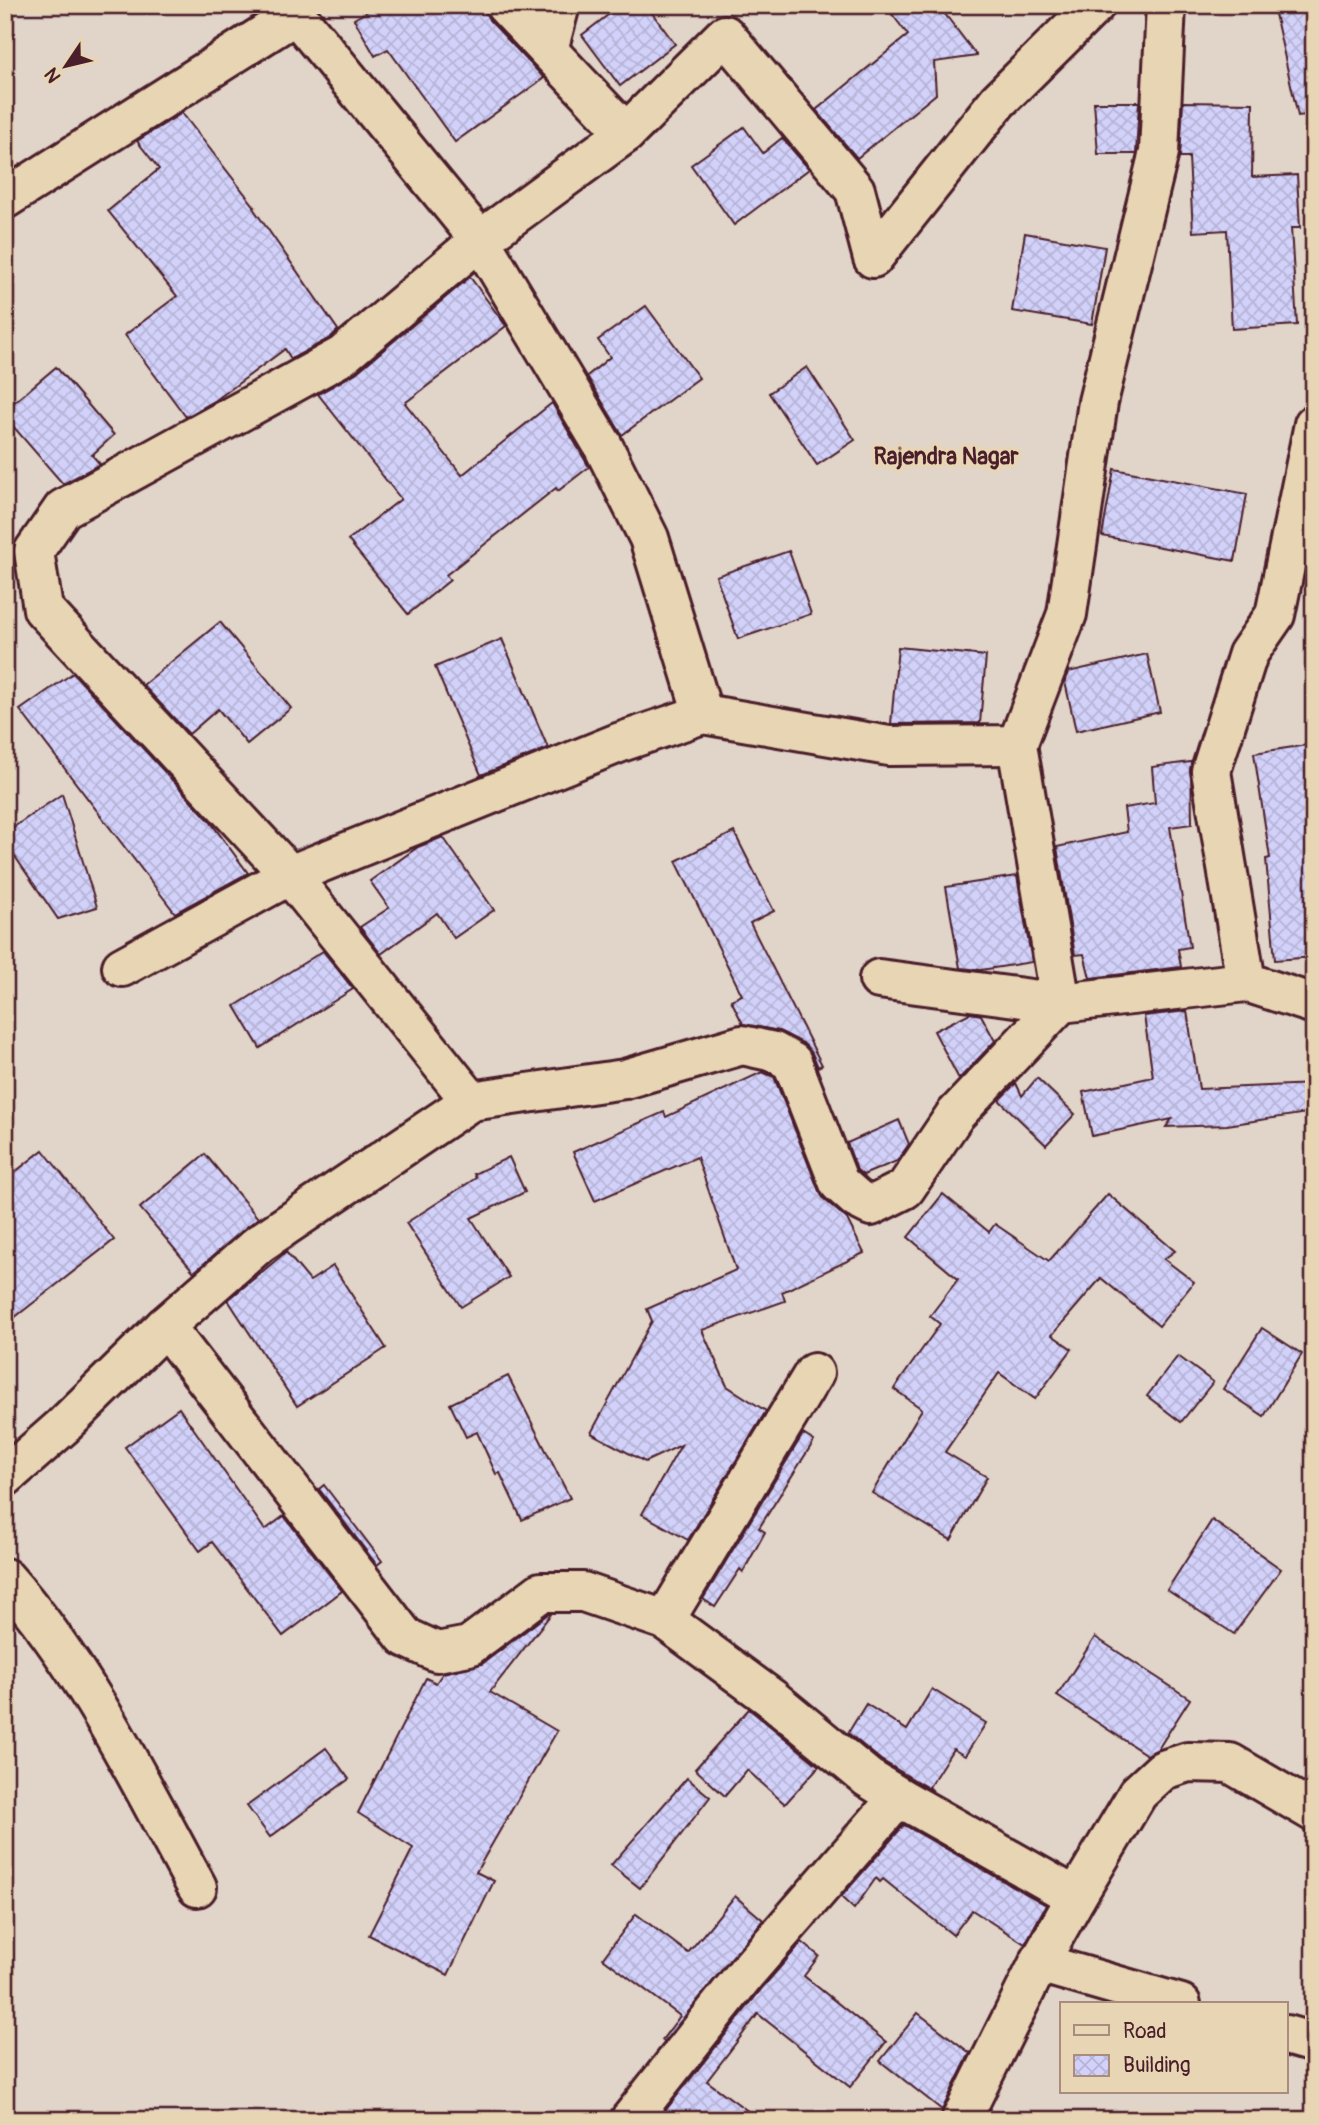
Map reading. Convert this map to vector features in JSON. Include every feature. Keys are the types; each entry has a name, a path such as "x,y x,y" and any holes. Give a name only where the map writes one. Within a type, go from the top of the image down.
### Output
{"street":[{"path":"505,5 626,133"},
{"path":"548,51 560,5"},
{"path":"471,1101 290,875 43,609 34,551 63,509 342,356 480,240 626,133 725,35 855,190 873,258 998,101 1094,5"},
{"path":"1061,1003 1017,745 1067,614 1098,402 1159,152 1166,5"},
{"path":"5,200 291,10 480,240 602,444 649,538 703,714"},
{"path":"1246,982 1211,771 1248,654 1275,615 1314,424"},
{"path":"122,967 290,875 621,742 703,714 889,746 1017,745"},
{"path":"879,978 1061,1003 1246,982 1314,1004"},
{"path":"5,1477 62,1427 164,1326 260,1243 471,1101 625,1079 742,1045 774,1052 792,1062 839,1182 857,1199 871,1206 905,1189 955,1115 1061,1003"},
{"path":"164,1326 405,1637 437,1652 469,1646 541,1592 583,1591 664,1620 771,1698 868,1778 1076,1897"},
{"path":"664,1620 814,1373"},
{"path":"5,1578 28,1604 94,1698 197,1887"},
{"path":"961,2120 1039,1963 1076,1897 1138,1793 1163,1770 1188,1762 1230,1763 1314,1812"},
{"path":"630,2120 746,1973 899,1797"},
{"path":"1039,1963 1174,2002"},
{"path":"1288,2036 1314,2043"}],"building":[{"path":"378,5 484,5 489,20 544,78 455,142 388,49 375,56 354,19"},
{"path":"621,5 646,5 675,44 620,86 582,35"},
{"path":"885,5 938,5 977,56 934,62 936,94 857,158 816,110 908,35"},
{"path":"1273,5 1314,5 1314,114 1298,116"},
{"path":"1094,102 1139,102 1136,154 1098,154"},
{"path":"1183,102 1253,103 1252,177 1297,175 1300,228 1291,228 1297,325 1232,329 1227,230 1193,232 1189,157 1180,157"},
{"path":"182,113 255,207 253,208 338,330 330,338 291,359 285,349 216,400 186,417 125,335 177,296 108,211 159,169 137,141"},
{"path":"744,127 763,153 782,138 809,169 734,225 691,165"},
{"path":"1025,233 1105,247 1092,324 1012,311"},
{"path":"470,277 506,326 405,403 462,475 552,403 589,467 558,491 556,488 446,575 450,580 408,614 348,540 401,499 318,394 356,373"},
{"path":"646,306 699,378 622,435 587,376 610,357 598,340"},
{"path":"56,367 114,435 92,455 100,464 63,484 5,417 5,410"},
{"path":"807,367 855,440 817,465 769,393"},
{"path":"1114,469 1247,494 1235,561 1102,536"},
{"path":"789,551 811,614 738,639 716,576"},
{"path":"220,622 291,708 247,744 218,709 189,734 143,685"},
{"path":"502,639 548,748 481,775 435,667"},
{"path":"898,647 986,656 980,723 891,724"},
{"path":"1147,654 1160,712 1076,731 1065,682 1068,672"},
{"path":"73,673 209,820 248,873 175,913 20,710"},
{"path":"1314,744 1314,957 1275,960 1266,859 1270,858 1254,753"},
{"path":"1191,762 1192,824 1170,827 1190,947 1178,949 1181,967 1090,978 1084,954 1075,955 1057,847 1127,832 1124,808 1155,803 1152,767"},
{"path":"62,794 97,907 58,919 5,842 5,833"},
{"path":"734,832 774,911 750,923 822,1065 818,1067 812,1053 803,1043 779,1031 743,1024 731,1000 742,995 676,861"},
{"path":"443,837 494,910 454,938 437,913 381,954 360,927 389,908 370,881 418,847"},
{"path":"1017,876 1032,962 981,970 960,968 946,887"},
{"path":"323,951 353,989 260,1048 235,1006"},
{"path":"1187,1011 1199,1089 1314,1084 1314,1112 1227,1125 1166,1127 1172,1119 1092,1136 1083,1092 1153,1077 1144,1016"},
{"path":"970,1013 981,1015 995,1041 959,1079 934,1031"},
{"path":"762,1072 774,1077 819,1191 824,1199 847,1219 864,1253 782,1292 785,1301 702,1330 727,1386 766,1411 688,1540 642,1514 681,1445 645,1462 591,1433 652,1321 647,1309 736,1270 697,1157 595,1201 573,1152 664,1112 666,1117"},
{"path":"1037,1078 1075,1114 1046,1145 999,1100 1016,1083 1022,1096"},
{"path":"899,1120 909,1144 897,1161 863,1175 857,1170 847,1143"},
{"path":"43,1150 114,1240 5,1325 5,1180"},
{"path":"205,1154 258,1218 194,1272 140,1208"},
{"path":"509,1157 525,1192 471,1218 509,1277 461,1307 406,1223 476,1178 474,1174"},
{"path":"943,1194 989,1232 995,1224 1049,1261 1108,1194 1175,1251 1164,1259 1194,1282 1159,1326 1101,1278 1052,1335 1072,1349 1035,1399 999,1373 945,1452 987,1477 951,1540 872,1493 922,1409 894,1389 940,1324 930,1316 958,1279 908,1237"},
{"path":"286,1252 310,1281 333,1266 386,1348 297,1406 228,1300"},
{"path":"1262,1328 1302,1354 1264,1416 1223,1389"},
{"path":"1178,1356 1213,1382 1181,1422 1147,1396"},
{"path":"508,1376 570,1498 522,1520 500,1473 496,1474 477,1432 466,1437 450,1404"},
{"path":"179,1408 265,1530 284,1516 342,1591 283,1636 212,1542 200,1551 125,1447"},
{"path":"803,1434 814,1441 759,1528 765,1532 743,1572 740,1569 715,1607 703,1599"},
{"path":"324,1485 382,1561 377,1565 319,1489"},
{"path":"1212,1520 1281,1569 1234,1634 1167,1590"},
{"path":"551,1614 490,1692 557,1731 476,1872 494,1881 448,1975 369,1935 413,1848 358,1813 426,1678 436,1683 443,1673 482,1664"},
{"path":"1095,1637 1190,1699 1158,1749 1147,1755 1057,1696"},
{"path":"932,1689 986,1723 965,1756 953,1749 929,1787 933,1791 881,1760 848,1733 866,1704 907,1730"},
{"path":"749,1709 819,1766 785,1804 747,1770 725,1796 695,1769"},
{"path":"326,1748 349,1779 270,1837 247,1806"},
{"path":"687,1778 710,1797 640,1888 611,1865"},
{"path":"904,1825 1046,1905 1025,1944 972,1910 953,1935 883,1879 880,1882 876,1878 854,1909 841,1897"},
{"path":"735,1896 763,1920 664,2042 662,2040 680,2016 603,1958 636,1914 688,1953"},
{"path":"802,1942 819,1956 804,1976 886,2042 850,2087 758,2014 707,2081 760,2120 658,2120 763,1987"},
{"path":"918,2013 970,2053 942,2110 880,2061"}],"district":[{"name":"Rajendra Nagar","path":"946,456"}]}
